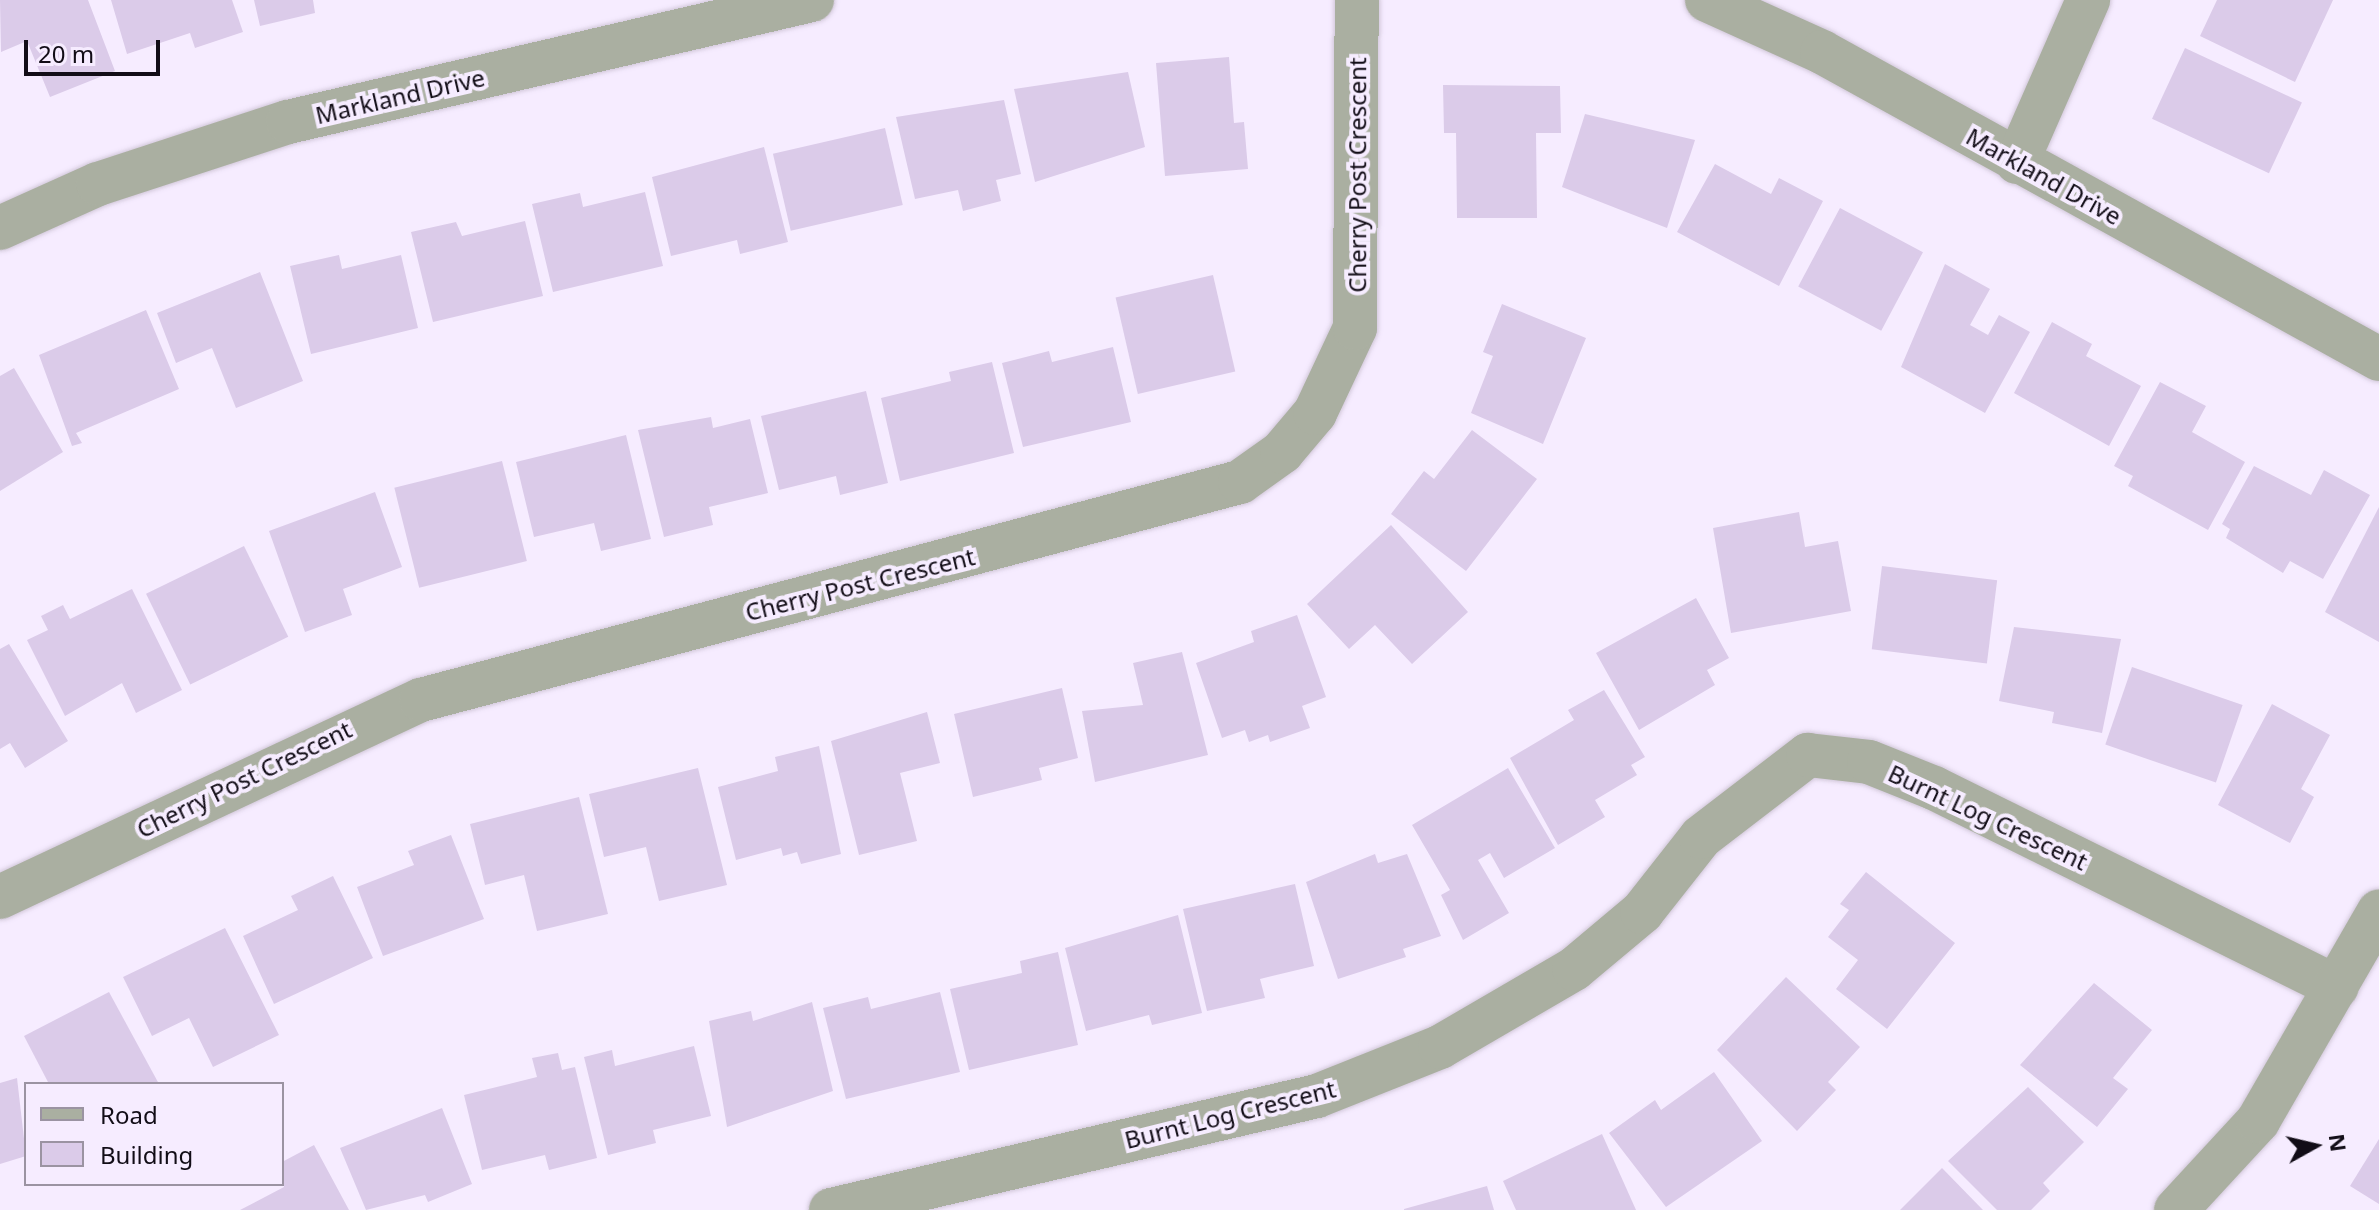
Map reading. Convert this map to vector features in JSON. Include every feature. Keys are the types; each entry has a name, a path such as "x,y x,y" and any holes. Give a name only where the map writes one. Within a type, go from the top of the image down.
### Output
{"street":[{"name":"Markland Drive","path":"0,228 98,184 288,122 723,10 812,0"},
{"name":"Cherry Post Crescent","path":"0,897 421,700 1240,482 1282,452 1315,413 1355,328 1357,0"},
{"name":"Markland Drive","path":"1707,0 1822,52 2379,359"},
{"path":"2017,162 2088,0"},
{"name":"Burnt Log Crescent","path":"831,1210 1317,1096 1440,1047 1574,969 1642,912 1701,837 1808,755 1869,762 1934,788 2336,987"},
{"path":"2176,1210 2258,1121 2379,911"}],"building":[{"path":"0,0 88,0 115,71 50,97 27,41 1,52"},
{"path":"111,0 232,0 243,32 195,48 190,33 127,54"},
{"path":"254,0 313,0 315,13 260,26"},
{"path":"2217,0 2333,0 2295,82 2200,36"},
{"path":"2185,48 2302,103 2269,173 2152,119"},
{"path":"1229,57 1234,123 1244,122 1248,169 1165,176 1156,63"},
{"path":"1128,72 1145,147 1035,182 1014,89"},
{"path":"1443,85 1560,86 1561,133 1536,133 1537,218 1457,218 1456,133 1444,133"},
{"path":"1004,100 1021,174 996,180 1001,201 963,211 958,190 915,199 896,117"},
{"path":"1585,114 1695,140 1667,228 1562,187"},
{"path":"885,128 903,205 791,231 773,154"},
{"path":"764,147 788,242 740,254 737,240 671,256 652,177"},
{"path":"1715,164 1771,194 1779,178 1823,201 1779,286 1677,232"},
{"path":"645,192 663,266 553,292 532,204 580,193 583,207"},
{"path":"1840,208 1923,252 1881,331 1798,287"},
{"path":"525,221 543,296 433,322 411,232 456,222 462,236"},
{"path":"339,255 342,269 401,255 418,328 311,354 290,266"},
{"path":"1945,264 1990,289 1970,325 1988,335 1999,315 2030,332 1985,413 1901,367"},
{"path":"260,272 303,381 236,408 212,348 176,363 157,313"},
{"path":"1213,275 1235,371 1138,394 1116,297"},
{"path":"1502,304 1586,338 1543,444 1471,413 1493,356 1483,352"},
{"path":"146,310 179,389 76,433 82,443 72,446 39,355"},
{"path":"2052,322 2092,344 2086,356 2141,386 2109,446 2014,393"},
{"path":"1113,347 1131,422 1023,447 1002,363 1049,351 1052,362"},
{"path":"992,362 1014,453 900,481 881,398 951,381 949,372"},
{"path":"14,368 63,452 0,491 0,376"},
{"path":"2160,382 2206,406 2192,432 2245,462 2208,530 2128,486 2133,476 2114,466"},
{"path":"866,391 888,483 840,495 836,476 779,490 761,416"},
{"path":"711,417 713,428 750,419 768,493 709,507 713,525 664,537 638,430"},
{"path":"1472,430 1537,479 1466,571 1391,514 1424,471 1434,479"},
{"path":"626,435 651,539 601,551 594,523 534,537 516,462"},
{"path":"502,461 527,561 419,588 394,488"},
{"path":"2254,466 2311,495 2324,470 2370,495 2323,579 2290,561 2283,573 2226,538 2230,529 2222,524"},
{"path":"375,492 402,567 343,589 352,615 305,632 269,531"},
{"path":"2379,507 2379,642 2325,612"},
{"path":"1799,512 1805,547 1838,541 1851,611 1731,633 1713,528"},
{"path":"1391,525 1468,612 1412,664 1375,625 1349,649 1307,604"},
{"path":"244,546 288,637 190,685 146,594"},
{"path":"1882,566 1997,580 1987,664 1872,649"},
{"path":"132,589 182,690 136,713 122,683 65,716 27,640 48,630 41,616 63,605 70,619"},
{"path":"1696,598 1729,658 1707,670 1715,685 1639,730 1596,653"},
{"path":"1297,615 1326,697 1302,706 1310,728 1270,742 1268,735 1249,742 1245,730 1222,738 1196,663 1254,642 1251,631"},
{"path":"2014,627 2121,639 2102,733 2052,723 2054,712 1999,701"},
{"path":"9,644 68,741 25,768 10,743 0,749 0,649"},
{"path":"1182,652 1208,755 1095,782 1082,711 1143,705 1133,663"},
{"path":"2132,667 2243,705 2216,783 2105,745"},
{"path":"1062,688 1078,758 1039,768 1042,780 973,797 954,714"},
{"path":"1604,690 1645,757 1631,765 1637,775 1595,800 1605,817 1558,845 1510,758 1574,720 1568,710"},
{"path":"2272,704 2330,735 2301,789 2314,797 2290,843 2218,805"},
{"path":"927,712 940,763 900,773 917,841 859,855 831,741"},
{"path":"819,746 841,854 801,864 797,852 783,856 781,848 736,860 718,787 778,771 775,757"},
{"path":"698,768 727,885 659,901 646,847 604,857 589,794"},
{"path":"1508,768 1555,848 1504,878 1490,853 1478,860 1509,913 1463,940 1441,895 1450,890 1412,825"},
{"path":"579,797 608,914 537,931 524,875 485,885 470,824"},
{"path":"451,835 484,919 383,956 357,887 414,865 408,851"},
{"path":"1375,854 1378,863 1407,854 1441,936 1403,949 1406,957 1338,979 1306,882"},
{"path":"1866,872 1955,943 1887,1029 1836,989 1858,960 1828,937 1849,910 1840,904"},
{"path":"333,876 373,958 274,1004 243,936 298,910 291,896"},
{"path":"1295,884 1314,966 1260,979 1265,998 1207,1011 1183,909"},
{"path":"1178,915 1202,1013 1152,1025 1149,1015 1086,1031 1065,948"},
{"path":"225,928 279,1035 213,1067 189,1018 152,1036 123,977"},
{"path":"1058,952 1078,1045 969,1070 950,989 1022,973 1020,961"},
{"path":"1786,977 1860,1047 1828,1082 1836,1090 1797,1131 1717,1050"},
{"path":"2094,983 2152,1030 2113,1078 2128,1089 2097,1127 2020,1065"},
{"path":"109,992 158,1082 48,1082 24,1036"},
{"path":"940,992 960,1072 846,1099 823,1008 868,997 871,1009"},
{"path":"812,1002 833,1091 727,1127 709,1021 751,1011 753,1021"},
{"path":"694,1046 711,1116 653,1130 656,1143 608,1155 584,1057 612,1050 615,1066"},
{"path":"558,1053 562,1070 575,1067 597,1158 549,1170 545,1155 482,1170 464,1095 537,1077 532,1058"},
{"path":"1714,1072 1762,1141 1666,1207 1609,1133 1655,1100 1661,1110"},
{"path":"17,1078 24,1157 0,1164 0,1083"},
{"path":"2028,1087 2084,1142 2043,1183 2050,1191 2031,1210 1997,1210 1948,1161"},
{"path":"442,1108 472,1184 428,1202 425,1195 366,1210 340,1148"},
{"path":"1602,1134 1636,1210 1516,1210 1503,1181"},
{"path":"2379,1139 2379,1204 2350,1186"},
{"path":"314,1145 349,1210 240,1210 284,1187 284,1161"},
{"path":"1942,1168 1983,1210 1900,1210"},
{"path":"1487,1186 1494,1210 1404,1210 1404,1209"}]}
